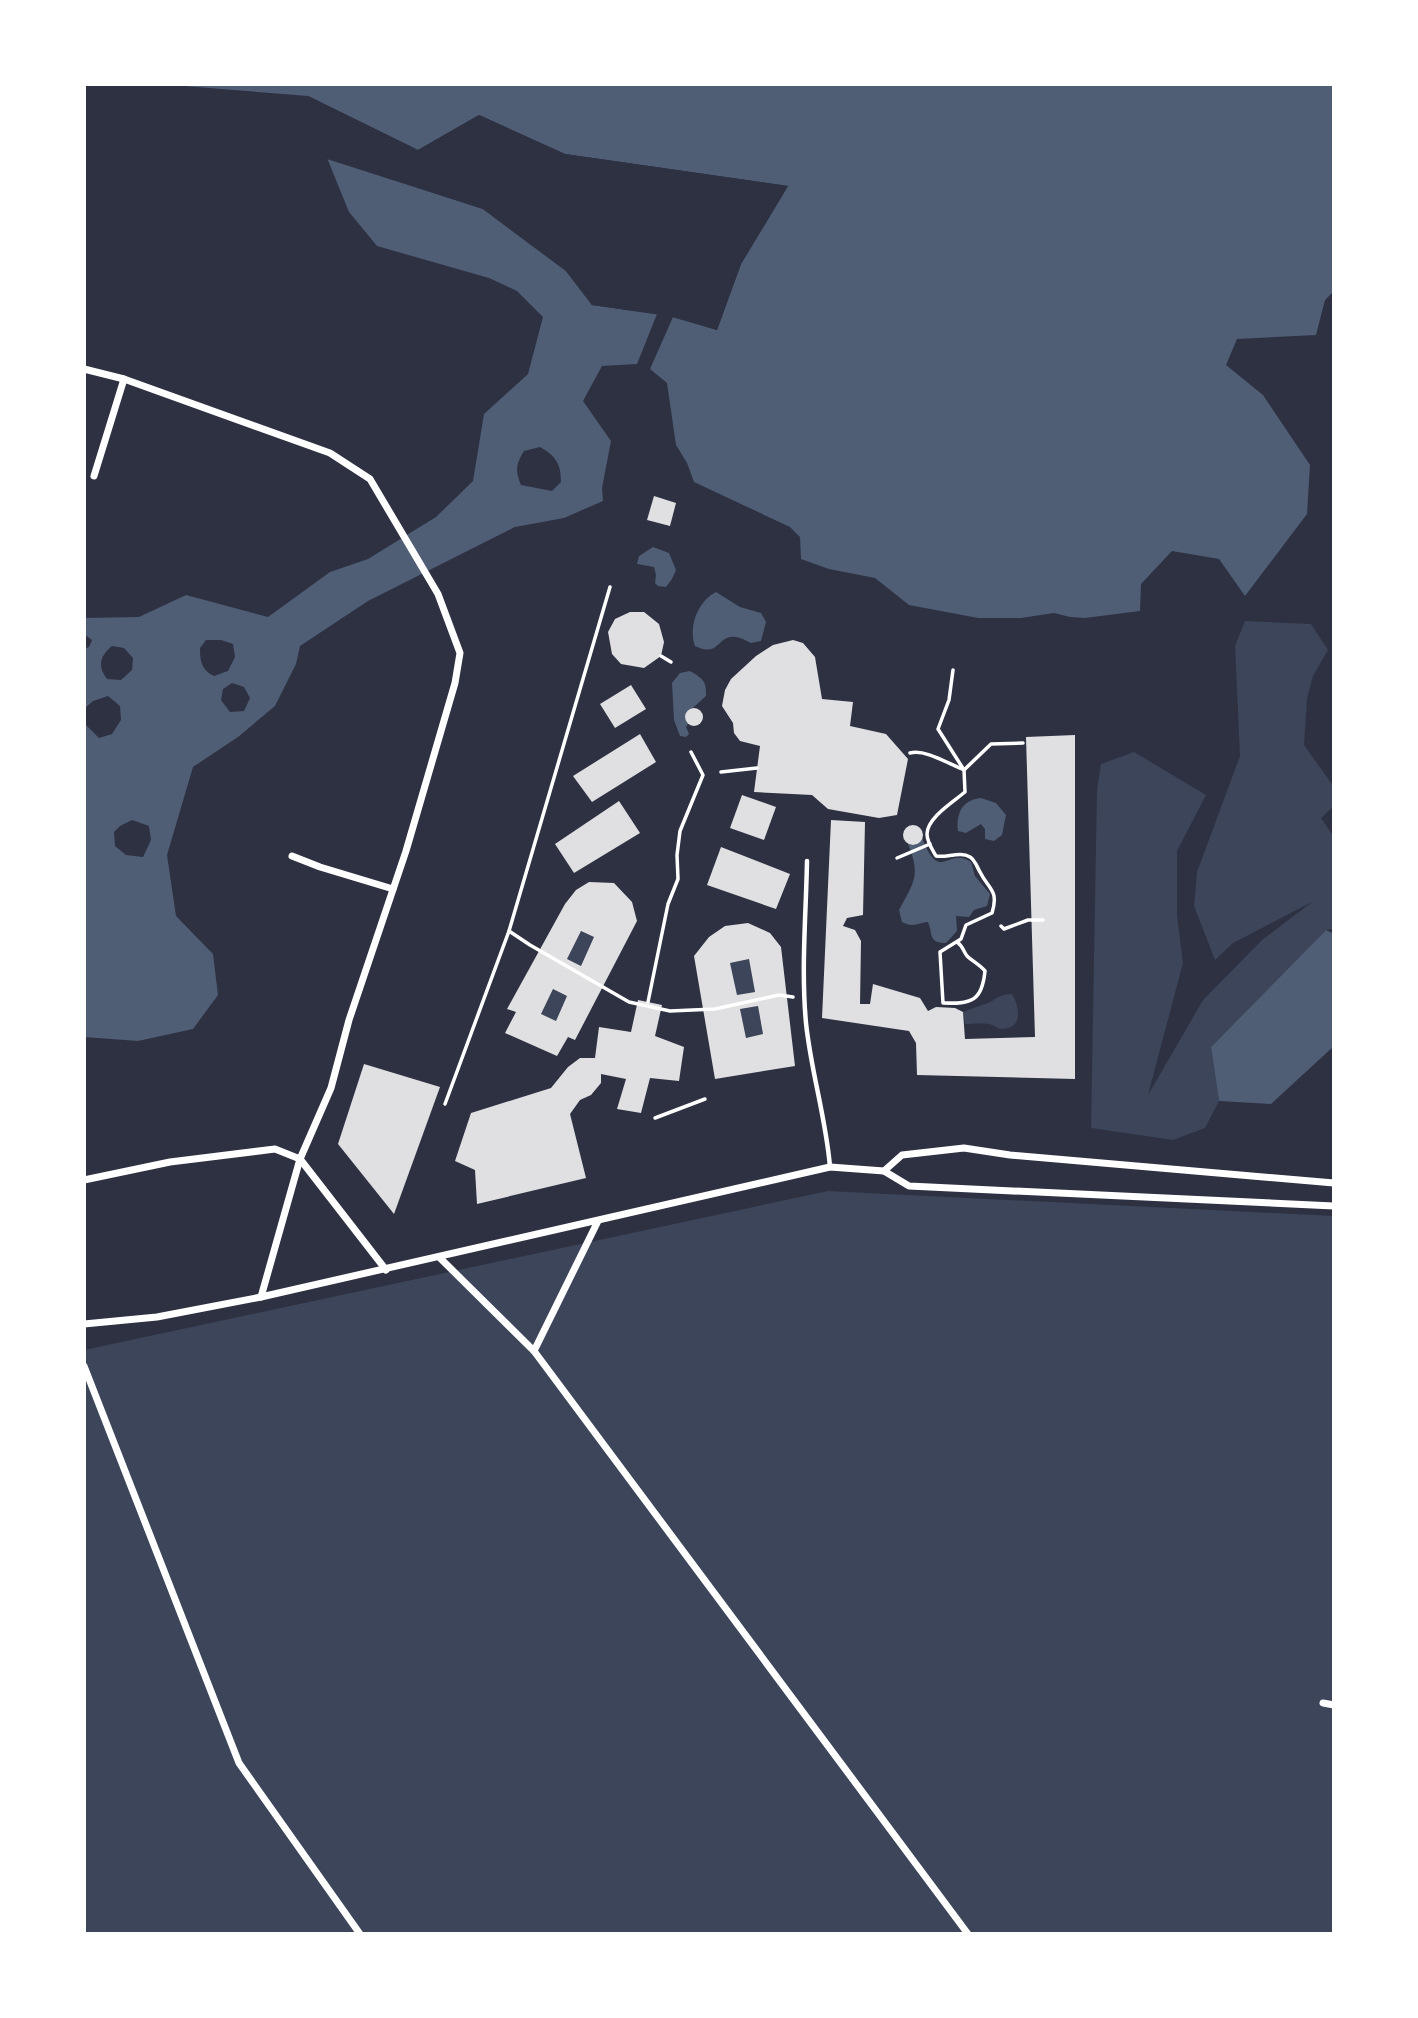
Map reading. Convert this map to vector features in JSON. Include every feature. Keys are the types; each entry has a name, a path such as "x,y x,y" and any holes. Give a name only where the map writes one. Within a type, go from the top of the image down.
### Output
{"street":[{"path":"84,369 124,379 330,453 370,479 438,594 460,653 455,682 393,889 349,1020 331,1088 300,1158 261,1297"},
{"path":"94,476 124,379"},
{"path":"292,856 393,889"},
{"path":"884,1171 902,1156 964,1148 1334,1183"},
{"path":"84,1180 170,1163 275,1149 300,1158 386,1270"},
{"path":"84,1324 157,1317 261,1297 830,1167 884,1171 909,1186 1334,1206"},
{"path":"534,1350 598,1221"},
{"path":"440,1258 534,1350 968,1934"},
{"path":"84,1366 239,1763 360,1934"},
{"path":"1323,1703 1334,1705"}],"lane":[{"path":"807,861 804,998 827,1132 830,1167"}],"path":[{"path":"445,1104 509,931 610,587"},
{"path":"661,656 671,662"},
{"path":"953,670 949,700 938,729 964,770 965,792 932,822 927,832 928,845 936,856 958,854 969,857 991,886 996,900 992,913 966,925 961,939 940,953 943,1003 963,1004 972,1001 984,986 985,971 978,962 968,957 957,942"},
{"path":"964,770 991,744 1023,743"},
{"path":"648,1002 668,904 678,879 680,831 702,775 691,752"},
{"path":"909,753 936,758 964,770"},
{"path":"721,772 757,768"},
{"path":"897,858 928,845"},
{"path":"1001,926 1004,929 1028,920 1043,920"},
{"path":"509,931 629,1002 670,1011 715,1009 779,995 804,998"},
{"path":"655,1118 705,1100"}],"shaded area":[{"path":"180,84 1334,84 1334,291 1325,300 1316,335 1237,339 1226,365 1263,395 1310,465 1307,514 1245,596 1219,559 1172,551 1141,584 1140,611 1085,618 1054,613 1021,618 978,618 909,605 875,578 829,569 801,559 800,537 790,527 694,482 676,445 667,383 650,369 673,317 717,330 741,264 788,186 565,154 479,115 418,150 308,96"},
{"path":"327,158 483,209 566,271 592,305 657,314 637,364 602,366 583,401 611,441 602,488 603,501 564,518 515,527 368,601 300,646 296,664 275,706 238,737 193,767 167,855 176,916 213,954 218,995 193,1029 138,1041 84,1037 84,714 86,725 99,738 112,734 121,720 120,706 108,696 93,701 84,709 84,649 89,647 92,640 84,634 84,618 139,617 186,595 268,617 330,572 368,559 436,517 473,481 484,414 528,374 543,317 517,291 489,278 377,246 349,212","holes":["540,447 556,461 561,482 552,491 521,485 517,468 524,451","206,640 221,640 233,644 235,657 228,671 214,676 207,671 201,661 200,648","112,646 124,648 133,658 132,670 121,680 107,679 102,670 101,661","232,683 244,687 250,698 244,711 230,712 221,700 223,689","132,820 149,826 151,840 143,857 126,855 115,846 114,832"]},
{"path":"653,547 669,553 676,570 666,587 655,583 654,567 637,564 639,556"},
{"path":"716,592 740,607 761,613 766,622 761,641 751,643 731,637 711,649 695,646 693,631 696,615 704,602"},
{"path":"1245,621 1311,624 1328,650 1313,676 1307,699 1304,745 1334,787 1334,806 1321,818 1334,837 1334,929 1326,930 1211,1047 1219,1101 1205,1128 1173,1140 1091,1128 1097,789 1101,764 1134,752 1206,795 1177,851 1177,915 1183,963 1148,1095 1203,1000 1262,940 1312,902 1233,943 1215,960 1194,906 1197,872 1240,756 1235,646"},
{"path":"690,671 703,680 706,696 686,714 689,734 686,737 680,736 674,720 672,683 680,673"},
{"path":"981,798 996,803 1006,815 1002,835 994,841 985,839 985,829 981,824 966,833 958,831 962,808 969,801"},
{"path":"922,838 934,859 940,862 963,858 971,862 975,876 990,894 987,906 974,910 969,917 956,916 957,931 946,943 934,940 928,922 912,925 902,922 899,910 909,892 915,872 908,844 915,845"},
{"path":"1326,930 1334,934 1334,1046 1271,1104 1219,1101 1211,1047"},
{"path":"581,931 594,937 581,966 567,959"},
{"path":"749,959 755,992 737,995 730,963"},
{"path":"553,989 567,996 556,1021 541,1014"},
{"path":"1012,994 1018,1015 1010,1028 965,1024 963,1012"},
{"path":"758,1006 763,1034 746,1038 740,1009"},
{"path":"828,1191 1334,1216 1334,1934 84,1934 84,1350"}],"pier":[{"path":"308,96 418,150 479,115 565,154 788,186 741,264 717,330 669,316 673,313 715,326 738,263 783,189 564,157 479,119 418,154 309,100"},
{"path":"326,155 485,206 569,268 594,302 658,311 661,315 592,305 566,271 483,209 327,159"}],"building":[{"path":"654,496 676,503 670,526 647,520"},
{"path":"630,612 644,612 659,624 664,642 661,656 644,668 621,664 612,654 608,632 615,619"},
{"path":"793,640 803,643 815,657 822,699 853,702 850,726 886,734 908,759 897,815 879,818 828,809 812,795 754,792 760,746 740,741 734,733 733,723 722,706 725,690 731,679 756,656 773,645"},
{"path":"631,685 646,709 615,728 600,704"},
{"path":"694,708 700,711 703,717 700,723 694,726 688,723 685,717 688,711"},
{"path":"640,734 656,762 592,802 573,776"},
{"path":"1075,735 1075,1079 917,1075 916,1043 909,1031 822,1018 831,820 865,822 863,915 847,918 843,926 855,930 861,941 860,1004 870,1004 873,984 920,998 928,1011 936,1007 955,1008 963,1012 965,1039 1035,1037 1026,737"},
{"path":"742,795 776,807 764,840 730,828"},
{"path":"619,801 640,833 574,873 555,844"},
{"path":"913,825 920,828 923,835 920,842 913,845 906,842 903,835 906,828"},
{"path":"721,847 790,874 776,909 707,885"},
{"path":"589,882 614,883 632,902 637,921 575,1040 568,1037 557,1056 505,1033 516,1012 507,1009 565,904 576,890","holes":["581,931 594,937 581,966 567,959","553,989 567,996 556,1021 541,1014"]},
{"path":"748,923 770,933 781,947 795,1066 715,1079 694,956 709,937 725,926","holes":["749,959 755,992 737,995 730,963","758,1006 763,1034 746,1038 740,1009"]},
{"path":"638,1000 662,1005 655,1036 684,1047 679,1081 650,1078 641,1113 617,1109 626,1079 601,1074 601,1083 591,1095 580,1100 570,1114 586,1178 477,1204 475,1170 455,1161 471,1113 551,1088 568,1067 580,1058 595,1058 599,1027 631,1032"},
{"path":"364,1064 440,1087 394,1214 338,1144"}]}
